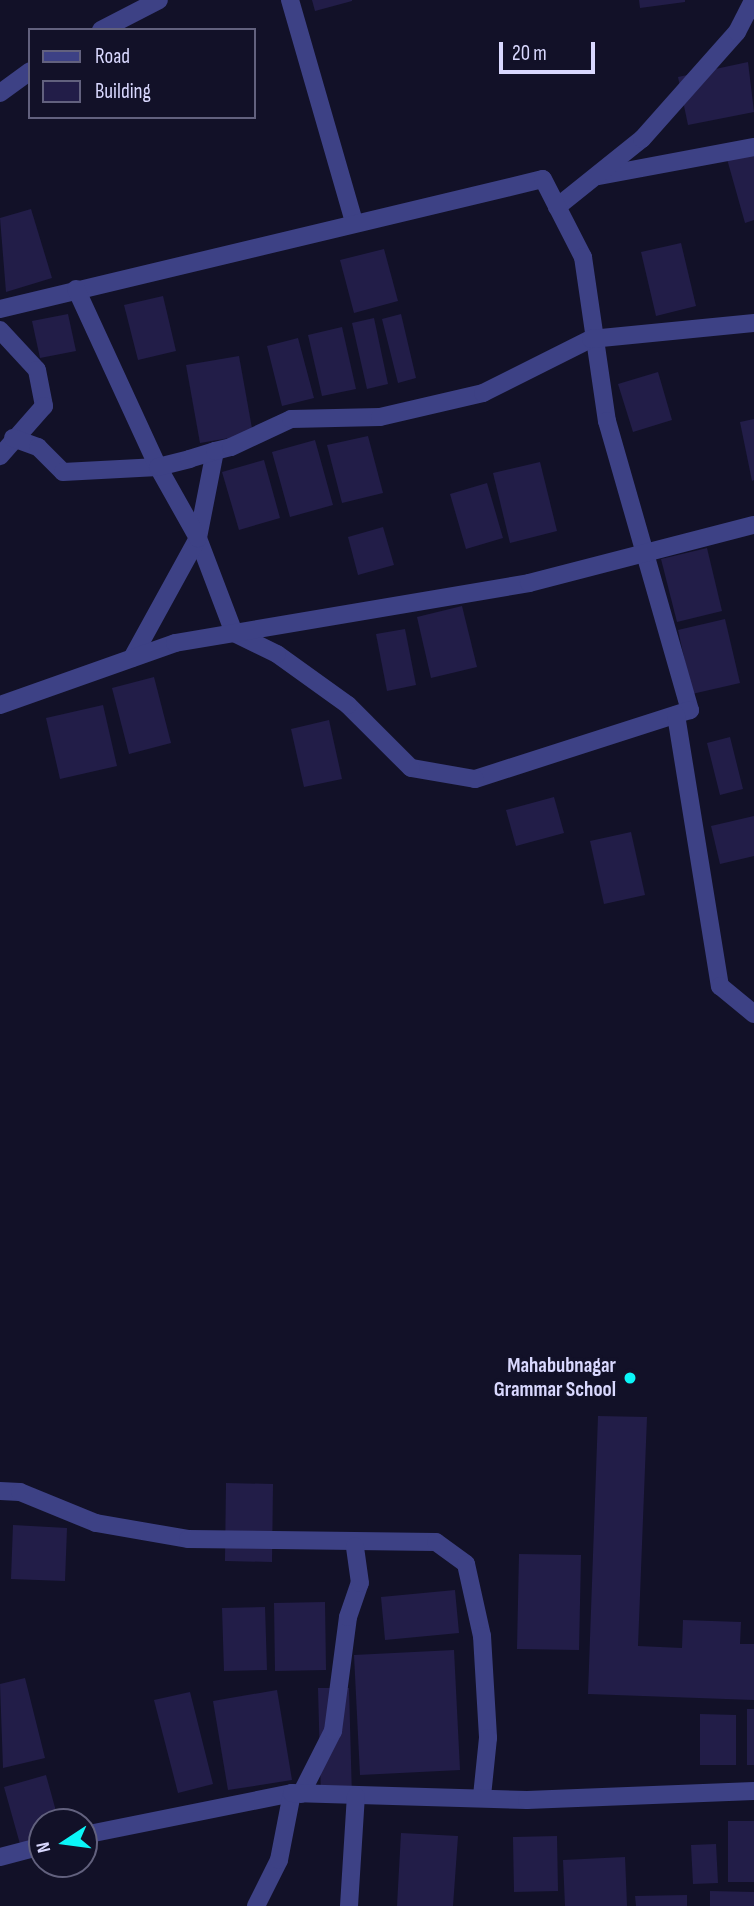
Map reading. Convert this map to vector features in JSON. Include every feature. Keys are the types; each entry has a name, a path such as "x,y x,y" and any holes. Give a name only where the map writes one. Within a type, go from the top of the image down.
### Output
{"street":[{"path":"104,28 159,0"},
{"path":"290,0 354,222"},
{"path":"557,207 642,139 737,32 753,0"},
{"path":"0,93 28,73"},
{"path":"595,177 754,147"},
{"path":"0,309 76,289 177,271 354,222 543,179 583,257 591,339 645,554 690,710 475,779 411,768 348,705 277,654 234,633 198,538 158,467 76,289"},
{"path":"13,438 38,447 63,472 158,467 215,451 291,419 380,416 483,393 591,339 754,323"},
{"path":"0,330 37,370 44,405 0,456"},
{"path":"132,658 198,538 215,451"},
{"path":"0,705 132,658 234,633 529,583 754,525"},
{"path":"676,715 720,986 754,1014"},
{"path":"0,1492 20,1492 96,1523 188,1539 355,1546 436,1542 466,1564 482,1636 488,1738 482,1796"},
{"path":"256,1906 279,1860 297,1793 333,1731 348,1617 360,1583 355,1546"},
{"path":"98,1832 297,1793 482,1796 527,1800 754,1791"},
{"path":"348,1906 356,1796"},
{"path":"0,1857 28,1850"}],"building":[{"path":"312,0 352,0 352,1 315,11"},
{"path":"639,0 685,0 685,2 640,8"},
{"path":"748,62 754,112 688,125 678,77"},
{"path":"754,151 754,220 745,223 727,159"},
{"path":"31,209 52,278 6,292 0,218"},
{"path":"681,243 696,306 656,316 641,252"},
{"path":"384,249 398,301 354,313 340,260"},
{"path":"163,296 176,351 138,360 124,305"},
{"path":"68,314 76,351 40,358 32,321"},
{"path":"401,314 416,378 398,383 382,319"},
{"path":"374,318 388,384 367,389 352,323"},
{"path":"342,327 356,389 322,396 308,335"},
{"path":"298,338 314,398 282,406 267,346"},
{"path":"239,356 253,434 200,443 186,365"},
{"path":"658,372 672,420 633,432 618,384"},
{"path":"754,419 754,480 752,481 740,422"},
{"path":"368,436 383,493 342,503 327,445"},
{"path":"315,440 333,505 290,517 272,452"},
{"path":"264,460 280,518 239,530 222,472"},
{"path":"540,462 557,531 510,543 493,473"},
{"path":"487,483 503,538 466,549 450,494"},
{"path":"383,527 394,565 358,575 348,537"},
{"path":"707,548 722,611 677,622 661,559"},
{"path":"462,606 477,667 431,678 417,617"},
{"path":"725,619 740,683 692,694 678,630"},
{"path":"405,629 416,685 387,691 376,634"},
{"path":"154,677 171,743 129,754 112,688"},
{"path":"103,705 117,766 60,779 46,718"},
{"path":"329,720 342,779 304,787 291,729"},
{"path":"730,737 743,789 720,795 707,743"},
{"path":"554,797 564,833 516,846 506,810"},
{"path":"754,816 754,856 720,864 711,826"},
{"path":"631,832 645,895 604,904 590,841"},
{"path":"598,1416 647,1417 638,1646 682,1648 683,1620 741,1622 740,1644 754,1644 754,1700 588,1694"},
{"path":"226,1483 273,1484 272,1562 225,1561"},
{"path":"13,1525 67,1528 65,1581 11,1579"},
{"path":"519,1554 581,1555 579,1650 517,1649"},
{"path":"455,1590 459,1633 385,1640 381,1597"},
{"path":"325,1602 326,1670 275,1671 274,1603"},
{"path":"265,1607 267,1670 224,1671 222,1608"},
{"path":"454,1650 460,1770 360,1775 354,1655"},
{"path":"25,1678 45,1758 3,1768 0,1684"},
{"path":"318,1688 349,1688 352,1798 321,1798"},
{"path":"277,1690 292,1780 228,1790 213,1701"},
{"path":"190,1692 213,1784 178,1793 154,1700"},
{"path":"747,1709 754,1709 754,1765 747,1765"},
{"path":"700,1714 736,1715 736,1765 700,1765"},
{"path":"46,1775 55,1808 28,1808 28,1842 20,1844 4,1787"},
{"path":"728,1821 754,1821 754,1882 728,1882"},
{"path":"401,1833 458,1836 453,1906 397,1906"},
{"path":"557,1836 558,1891 514,1892 513,1837"},
{"path":"716,1844 718,1883 693,1884 691,1845"},
{"path":"625,1857 627,1906 565,1906 563,1860"},
{"path":"710,1891 754,1892 754,1906 710,1906"},
{"path":"687,1895 687,1906 636,1906 635,1896"}],"place":[{"name":"Mahabubnagar Grammar School","path":"630,1378"}]}
